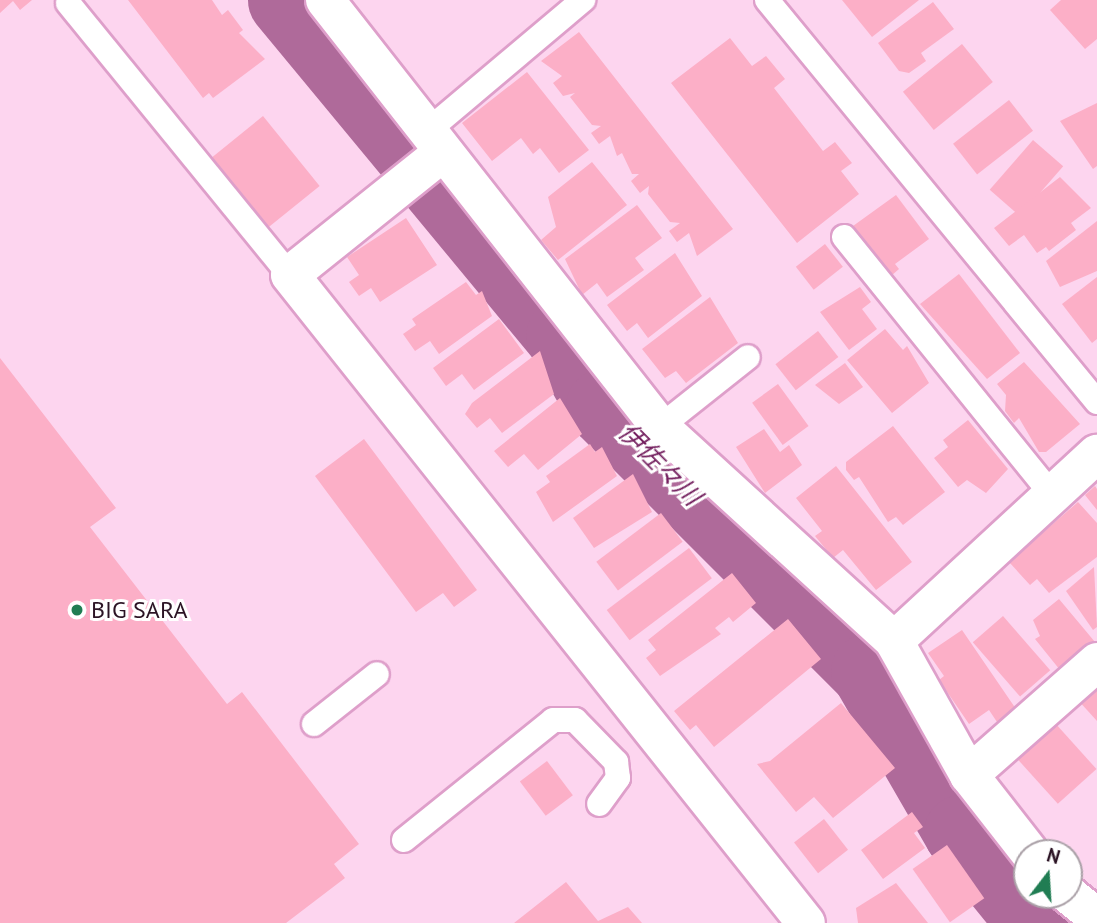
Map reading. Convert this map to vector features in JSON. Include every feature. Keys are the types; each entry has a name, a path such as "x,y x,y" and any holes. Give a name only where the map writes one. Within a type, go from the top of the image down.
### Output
{"street":[{"path":"325,0 433,144 567,302 660,427 894,641 969,775 1019,839"},
{"path":"433,144 413,179 290,275 806,923"},
{"path":"894,641 1097,454"},
{"path":"969,775 1097,662"},
{"path":"1083,906 1097,918"}],"lane":[{"path":"433,144 583,0"},
{"path":"767,0 1097,402"},
{"path":"68,3 290,275"},
{"path":"844,237 1052,495"},
{"path":"660,427 748,357"},
{"path":"314,724 377,674"},
{"path":"404,840 553,720 575,720 616,762 618,778 599,804"}],"building":[{"path":"0,0 32,0 20,10 13,1 0,13"},
{"path":"128,0 212,0 222,15 228,10 243,30 239,33 265,59 213,98 209,93 203,98"},
{"path":"842,0 919,0 872,37"},
{"path":"1061,0 1097,0 1097,39 1085,49 1050,10"},
{"path":"933,2 954,29 921,53 926,61 909,73 899,71 878,43"},
{"path":"579,32 733,229 697,256 689,233 677,242 669,231 680,223 670,222 648,194 649,186 640,193 631,181 639,174 632,174 622,153 617,156 610,136 599,144 591,133 601,126 592,125 570,97 575,93 563,96 553,83 562,76 541,61"},
{"path":"730,38 752,66 766,56 785,79 774,88 823,151 835,142 852,163 841,171 859,194 797,243 671,83"},
{"path":"962,44 993,82 934,130 903,92"},
{"path":"527,72 589,150 559,173 540,148 533,154 521,138 492,161 462,123"},
{"path":"1009,100 1033,131 977,174 953,144"},
{"path":"1097,103 1097,166 1093,169 1060,121"},
{"path":"263,116 320,186 268,228 211,158"},
{"path":"1033,140 1063,166 1020,216 990,190"},
{"path":"592,162 627,205 558,260 541,240 556,227 548,197"},
{"path":"1060,177 1091,208 1071,223 1076,230 1049,251 1046,247 1037,253 1024,235 1009,246 994,228"},
{"path":"896,195 929,239 895,264 899,269 891,276 853,226"},
{"path":"637,205 662,238 635,258 644,270 607,297 597,283 582,295 565,259"},
{"path":"406,218 437,265 380,302 371,288 359,296 349,282 359,275 347,257"},
{"path":"1097,221 1097,271 1060,287 1046,261"},
{"path":"825,244 843,267 814,290 796,267"},
{"path":"675,253 702,296 648,338 637,323 627,331 607,305"},
{"path":"959,274 1020,353 987,379 920,304"},
{"path":"1097,277 1097,339 1092,343 1062,304"},
{"path":"466,282 476,295 482,291 492,316 439,354 430,341 415,351 403,334 416,325 412,319"},
{"path":"860,287 871,302 862,309 877,329 849,350 820,312"},
{"path":"710,297 738,343 686,383 676,371 665,378 642,349"},
{"path":"499,319 524,353 474,390 462,374 446,386 433,368"},
{"path":"885,329 903,350 907,346 929,383 892,413 847,360"},
{"path":"818,331 838,357 796,390 775,364"},
{"path":"540,351 554,394 502,433 490,418 477,428 465,414 472,403"},
{"name":"BIG SARA","path":"0,358 116,508 90,527 227,704 242,692 359,844 334,864 345,878 286,923 0,923"},
{"path":"1024,362 1080,424 1046,452 1039,452 1019,418 1014,423 1005,411 1006,395 997,384"},
{"path":"845,363 863,387 839,404 815,385"},
{"path":"778,384 809,426 783,445 752,403"},
{"path":"560,398 582,434 538,470 524,454 508,467 494,451"},
{"path":"968,420 1008,469 986,493 967,480 958,487 934,458 948,447 943,440"},
{"path":"893,426 945,492 903,525 896,517 888,522 859,477 854,480 846,470 846,462"},
{"path":"764,429 780,452 789,445 802,465 765,493 736,447"},
{"path":"364,439 477,590 454,607 443,593 416,612 315,476"},
{"path":"590,444 595,452 602,447 617,476 553,522 536,492 550,482 546,476"},
{"path":"836,466 912,562 876,590 843,550 833,558 815,536 822,531 796,498"},
{"path":"633,474 652,512 594,548 573,518"},
{"path":"1095,486 1097,489 1097,510 1085,495"},
{"path":"1078,502 1097,523 1097,557 1049,593 1037,579 1030,585 1009,562"},
{"path":"661,513 683,542 618,590 596,562"},
{"path":"689,548 712,578 630,640 607,610"},
{"path":"1094,567 1097,627 1093,630 1066,591"},
{"path":"732,573 756,603 733,622 729,617 715,628 721,634 660,676 646,658 656,650 648,640"},
{"path":"1059,599 1095,642 1060,670 1035,639 1040,636 1033,620"},
{"path":"1003,616 1050,670 1020,697 973,642"},
{"path":"788,619 821,659 714,747 696,725 690,730 674,711"},
{"path":"962,630 1016,709 997,722 989,710 969,724 939,680 944,676 928,653"},
{"path":"1093,684 1097,688 1097,721 1077,699"},
{"path":"841,703 895,768 833,818 814,797 796,812 757,764 770,761"},
{"path":"1055,723 1096,769 1058,804 1016,758"},
{"path":"547,761 573,795 546,816 520,781"},
{"path":"912,812 923,827 914,833 925,848 883,879 861,850"},
{"path":"824,819 848,850 818,873 794,842"},
{"path":"947,845 984,898 950,922 913,869"},
{"path":"566,882 598,921 628,907 642,923 514,923"},
{"path":"896,883 928,923 858,923 856,908"}],"waterway":[{"name":"伊佐々川","path":"285,0 563,336 603,406 868,671 961,832 1035,923"}],"place":[{"name":"BIG SARA","path":"77,610"}]}
